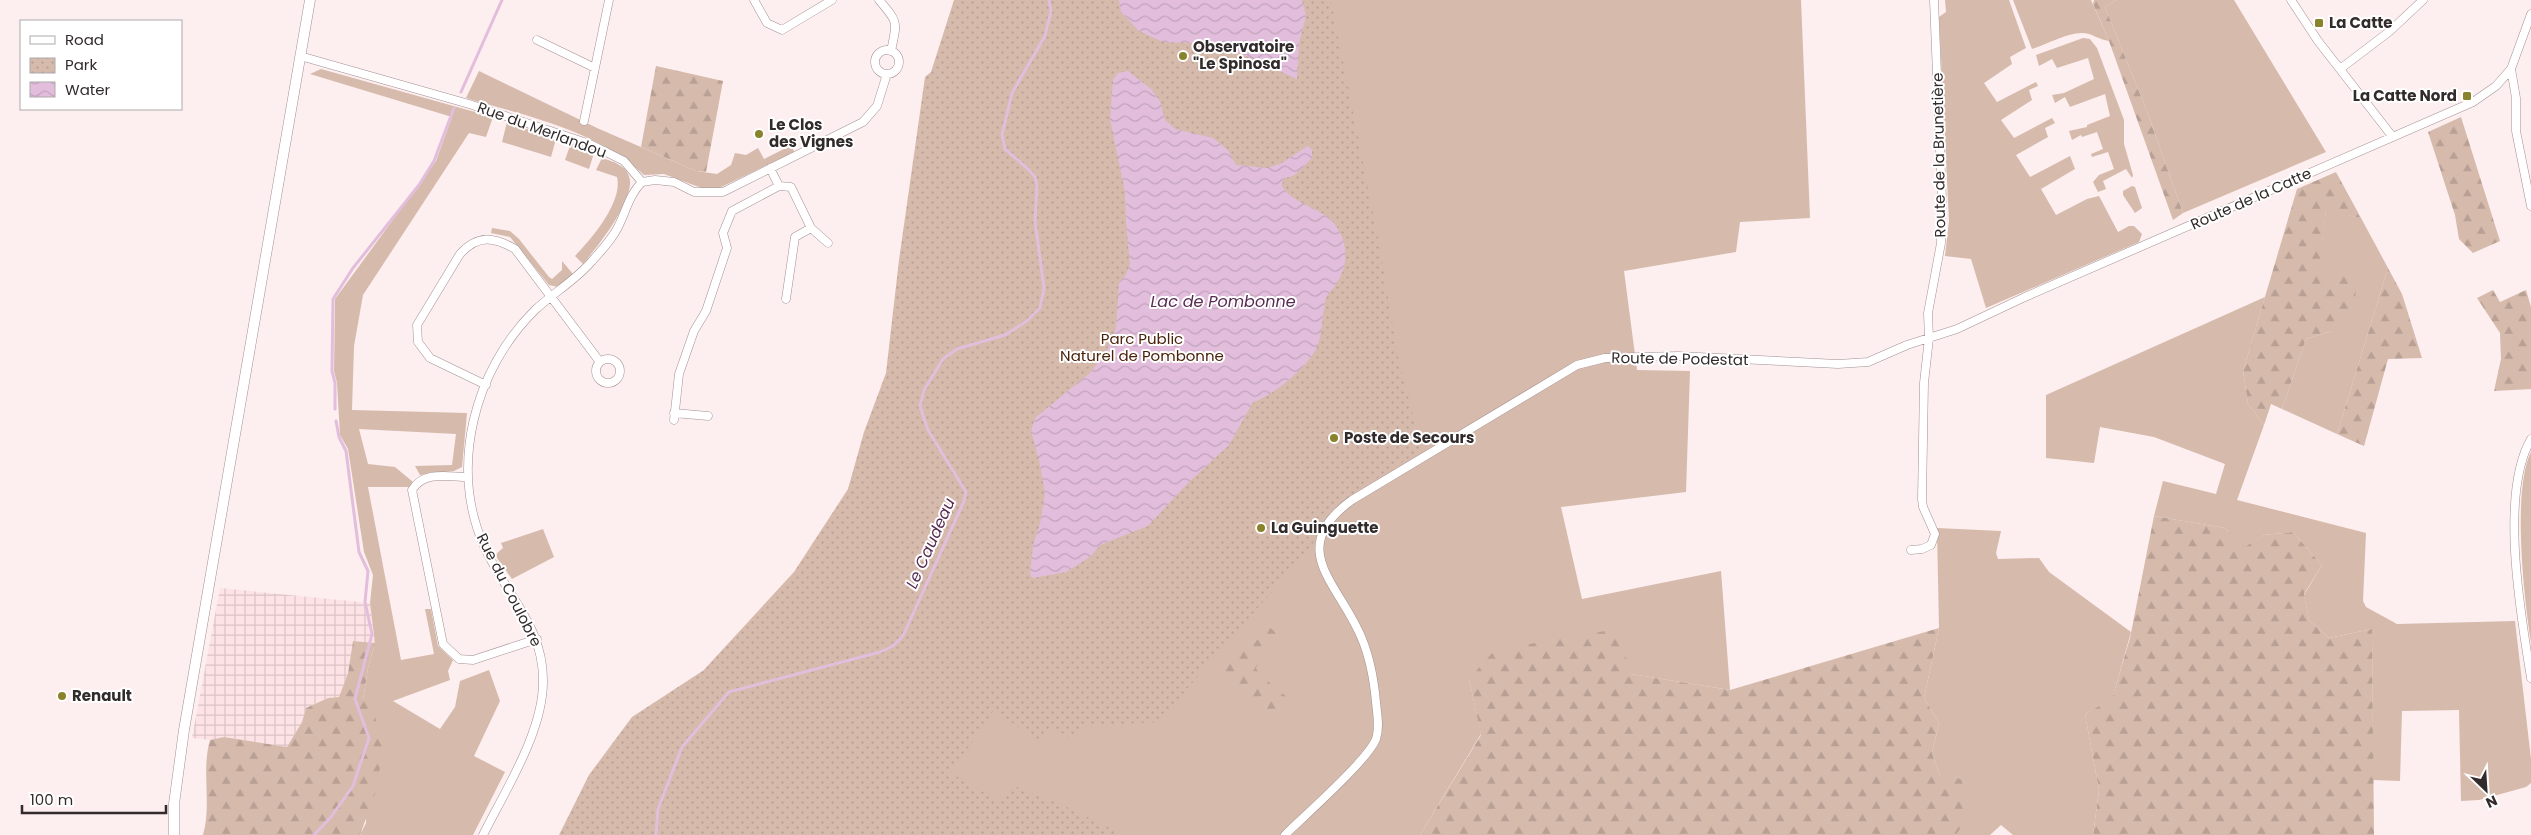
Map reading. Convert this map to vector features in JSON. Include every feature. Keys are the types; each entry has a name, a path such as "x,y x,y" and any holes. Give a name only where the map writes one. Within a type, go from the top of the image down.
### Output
{"main road":[{"path":"174,833 174,804 184,730 310,0"}],"street":[{"path":"584,121 609,0"},
{"path":"754,0 767,23 782,30 832,0"},
{"path":"879,0 895,18 896,27 891,51"},
{"name":"Route de la Brunetière","path":"1911,550 1922,549 1931,545 1935,534 1923,507 1922,499 1924,383 1929,338 1928,313 1941,243 1942,199 1934,0"},
{"path":"2290,0 2392,136"},
{"path":"2340,69 2390,31 2423,0"},
{"name":"Route de la Catte","path":"1929,338 1956,329 2392,136 2474,102 2496,86 2511,69 2531,14"},
{"path":"537,40 595,68"},
{"path":"891,51 898,56 899,64 895,71 887,74 880,71 875,62 880,52 891,51"},
{"name":"Rue du Merlandou","path":"300,56 469,104 590,144 624,161 642,182"},
{"path":"2511,69 2516,98 2516,131 2531,206"},
{"path":"642,182 654,180 674,182 694,192 723,192 864,122 877,106 887,74"},
{"path":"770,168 779,186"},
{"name":"Rue du Coulobre","path":"483,835 531,739 540,713 544,684 543,663 537,639 524,612 510,595 484,547 474,522 468,478 470,436 474,412 505,347 535,311 584,270 605,246 619,226 633,191 642,182"},
{"path":"708,416 674,416 679,374 694,331 706,310 727,248 723,233 732,211 779,186 791,187 811,228 828,243"},
{"path":"786,299 795,237 811,228"},
{"path":"486,385 430,358 418,342 417,325 460,254 468,245 484,240 498,239 516,249 550,298 600,362"},
{"name":"Route de Podestat","path":"1285,835 1370,751 1378,730 1369,659 1362,638 1323,569 1319,555 1322,530 1338,510 1577,365 1606,358 1678,356 1838,364 1868,362 1929,338"},
{"path":"2531,439 2523,454 2517,478 2515,559 2531,678"},
{"path":"468,478 430,476 417,481 412,490 443,644 459,659 473,660 537,639"}],"shaded area":[{"path":"220,588 370,603 375,643 353,641 348,673 339,697 328,698 306,708 302,722 287,747 224,737 210,740 192,738"}],"green space":[{"name":"Parc Public Naturel de Pombonne","path":"954,0 1331,0 1380,249 1398,357 1422,450 1355,492 1321,523 1312,546 1158,722 1088,726 1067,737 1061,732 1048,731 1039,742 994,710 951,773 995,799 1004,799 1017,787 1069,808 1124,835 559,835 589,775 632,717 704,670 794,572 848,489 864,432 886,373 899,260 925,77 931,72"},
{"path":"979,0 1801,0 1810,218 1740,222 1736,252 1624,271 1637,370 1690,371 1686,492 1561,507 1582,599 1721,571 1730,690 1631,674 1469,679 1481,734 1420,835 607,835 704,670 886,473"},
{"path":"1945,0 2009,0 2026,48 2010,57 2012,64 1984,83 1997,102 2036,82 2038,86 2029,90 2032,100 2001,120 2014,138 2052,118 2055,123 2045,128 2048,137 2016,155 2030,177 2070,156 2075,169 2041,189 2056,215 2087,199 2099,196 2118,232 2129,226 2134,226 2142,234 2139,242 1986,308 1971,259 1945,256 1949,221 1939,17 1946,12"},
{"path":"2013,0 2091,0 2109,41 2086,33 2076,33 2032,49"},
{"path":"2094,0 2116,0 2105,7 2147,111 2183,213 2173,220 2109,41 2093,4"},
{"path":"2116,0 2234,0 2326,152 2183,213 2147,111 2105,7"},
{"path":"2083,38 2090,39 2097,48 2124,120 2124,144 2133,175 2132,178 2126,169 2103,181 2106,189 2098,192 2093,182 2099,175 2114,169 2108,152 2092,157 2091,154 2103,149 2097,132 2082,137 2081,135 2072,140 2069,131 2087,127 2087,125 2110,116 2105,94 2070,107 2065,97 2055,103 2052,95 2064,93 2094,79 2088,58 2057,68 2052,59 2039,66 2036,55"},
{"path":"656,66 723,81 706,172 696,171 641,147"},
{"path":"321,69 493,117 486,137 469,133 363,295 354,346 352,410 467,413 462,467 454,471 420,475 415,466 452,465 456,434 359,429 368,464 395,467 413,482 410,487 368,487 401,660 434,654 425,609 431,609 438,646 453,660 448,671 450,680 393,701 440,729 455,707 460,681 489,670 500,701 474,756 505,772 473,835 360,835 366,823 363,700 368,668 375,643 370,603 373,575 364,552 348,449 340,435 337,383 334,371 335,299 436,161 452,117 310,74"},
{"path":"479,71 597,128 696,171 717,174 731,165 735,153 746,155 758,148 764,159 792,145 794,152 717,189 707,190 664,174 644,175 605,147 560,126 466,98"},
{"path":"2461,117 2500,241 2473,253 2459,239 2455,215 2428,132"},
{"path":"507,122 556,139 551,157 502,142"},
{"path":"571,143 594,153 589,169 565,160"},
{"path":"602,158 624,168 629,176 629,190 613,225 583,264 575,256 590,240 605,219 618,187 617,177 596,170"},
{"path":"2336,172 2361,218 2326,211 2318,276 2357,275 2355,301 2332,331 2306,339 2282,409 2271,404 2264,425 2248,404 2243,371 2297,189"},
{"path":"2132,186 2135,187 2142,208 2135,213 2123,195 2123,191"},
{"path":"2326,210 2361,218 2388,268 2337,434 2282,409 2306,339 2332,331 2317,276"},
{"path":"492,228 510,231 519,239 552,279 562,270 562,261 573,274 558,287 549,285 510,237 491,233"},
{"path":"2388,268 2402,294 2422,358 2388,359 2364,446 2337,434"},
{"path":"2493,290 2500,302 2526,290 2531,307 2531,389 2494,391 2501,359 2500,333 2477,298"},
{"path":"2265,297 2243,371 2248,404 2264,425 2237,500 2366,533 2363,601 2366,607 2397,624 2515,621 2531,759 2531,783 2526,787 2479,800 2461,801 2459,710 2402,711 2400,781 2373,780 2372,629 2329,638 2309,620 2304,595 2322,565 2293,532 2264,535 2245,548 2225,528 2154,516 2163,481 2216,494 2225,464 2154,437 2100,427 2094,463 2046,458 2046,395"},
{"path":"2531,452 2531,642 2525,600 2521,517 2525,469"},
{"path":"2154,516 2225,528 2245,547 2264,535 2293,532 2322,565 2304,594 2309,620 2329,638 2372,629 2374,835 2093,835 2099,790 2085,714 2112,699 2130,638"},
{"path":"1937,528 2001,531 1996,553 1998,559 2039,558 2049,572 2131,632 2112,700 2085,714 2099,790 2093,835 2013,835 2001,825 1990,835 1956,835 1967,818 1940,776 1932,753 1939,723 1924,698 1939,628"},
{"path":"543,529 554,557 512,579 495,555 503,548 501,543"},
{"path":"1269,627 1280,636 1260,657 1256,668 1259,674 1294,703 1279,719 1218,669 1238,646 1246,652"},
{"path":"1939,628 1924,698 1939,723 1932,753 1940,776 1962,779 1967,819 1956,835 1420,835 1481,735 1469,679 1495,650 1617,629 1631,674 1730,690"},
{"path":"353,641 375,643 368,668 363,700 371,700 383,749 376,791 360,835 203,835 207,811 206,764 210,740 224,737 287,747 302,722 306,708 328,698 339,697 348,673"}],"water":[{"path":"1119,0 1302,0 1306,16 1299,43 1297,79 1220,44 1163,42 1139,31 1121,12"},
{"name":"Lac de Pombonne","path":"1128,71 1151,89 1160,101 1165,120 1175,129 1213,138 1228,150 1236,165 1267,168 1280,164 1308,146 1312,150 1312,158 1295,175 1283,179 1282,186 1295,198 1333,222 1342,236 1345,263 1337,283 1326,298 1320,335 1317,347 1312,355 1289,380 1270,394 1253,402 1229,445 1187,484 1148,526 1100,545 1090,557 1066,572 1033,578 1030,575 1033,545 1040,524 1045,493 1031,431 1035,418 1091,372 1108,348 1116,328 1119,283 1126,275 1130,264 1125,192 1110,119 1113,80 1118,73"}],"waterway":[{"path":"461,92 502,0"},
{"name":"Le Caudeau","path":"656,835 658,809 682,747 729,692 880,652 893,646 903,636 964,501 966,492 928,430 920,406 924,390 943,359 957,349 1005,335 1027,321 1040,308 1044,288 1035,221 1037,185 1035,177 1029,170 1005,149 1002,135 1012,93 1045,36 1051,11 1049,0"},
{"path":"335,409 335,383 332,371 333,299 353,268 419,185 434,161 454,108"},
{"path":"314,835 331,817 353,786 369,738 355,699 372,634 365,602 368,571 359,552 346,451 339,437 336,421"}],"place":[{"name":"La Catte","path":"2319,23"},
{"name":"Observatoire \"Le Spinosa\"","path":"1183,56"},
{"name":"La Catte Nord","path":"2467,96"},
{"name":"Le Clos des Vignes","path":"759,134"},
{"name":"Poste de Secours","path":"1334,438"},
{"name":"La Guinguette","path":"1261,528"},
{"name":"Renault","path":"62,696"}]}
